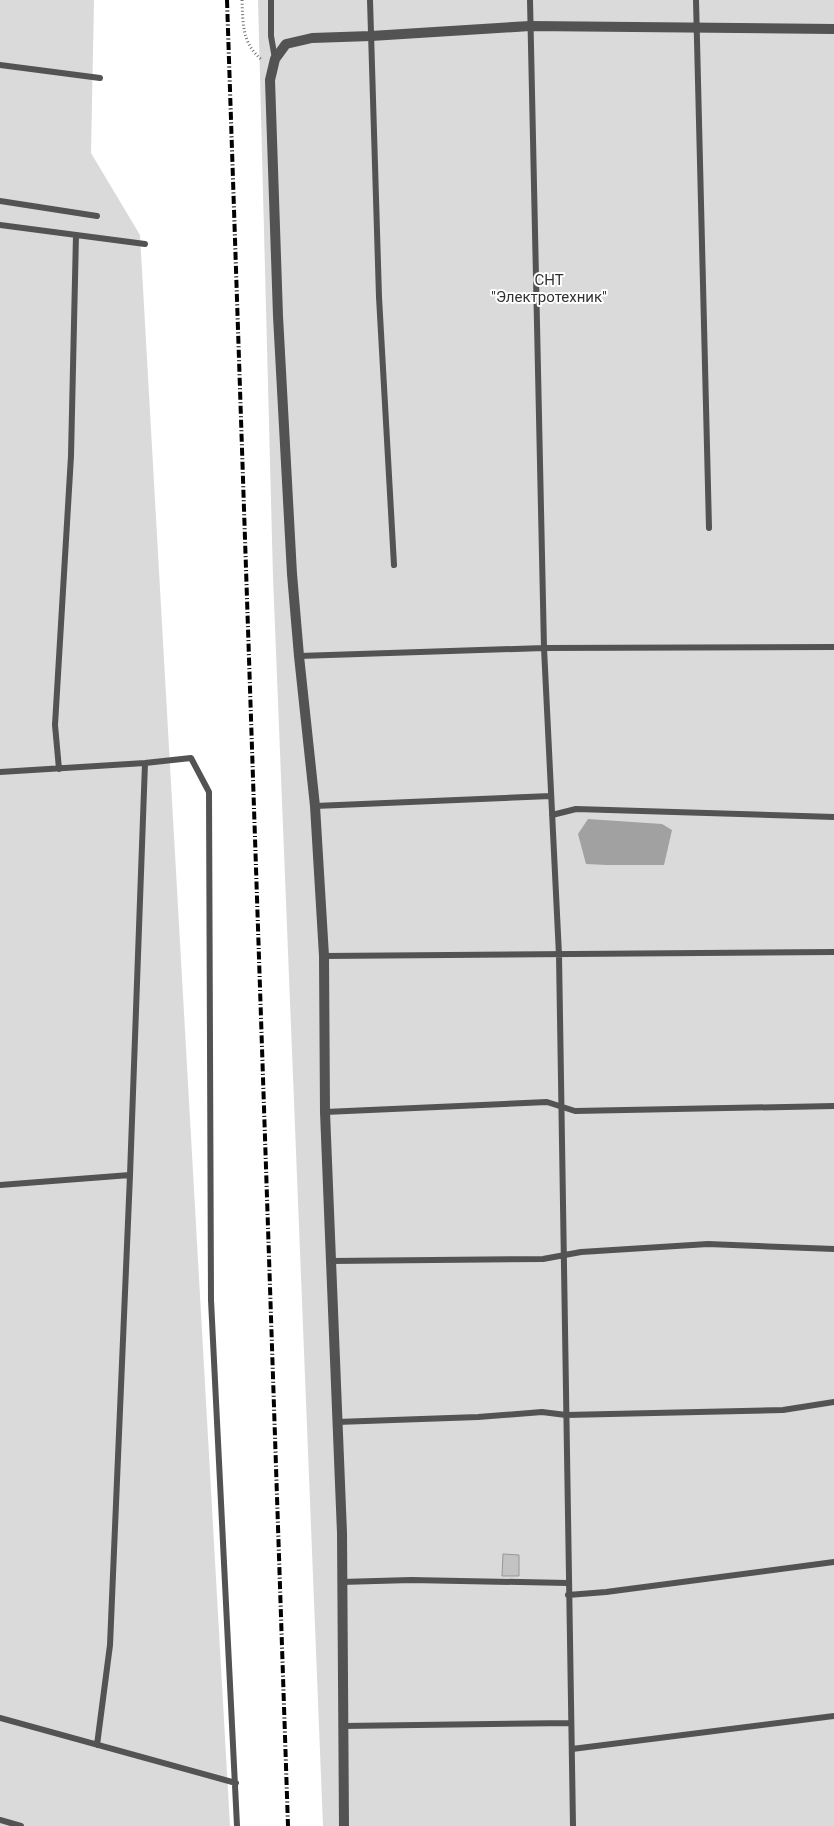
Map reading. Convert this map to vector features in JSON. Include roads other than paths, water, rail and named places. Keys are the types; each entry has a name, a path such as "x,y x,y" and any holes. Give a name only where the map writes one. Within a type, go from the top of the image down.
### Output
{"street":[{"path":"344,1826 342,1533 325,1112 324,956 315,806 292,574 278,316 270,80 274,64 286,44 312,38 530,26 834,29"}],"lane":[{"path":"271,0 274,64"},
{"path":"370,0 379,297 394,565"},
{"path":"530,0 544,648 559,955 573,1826"},
{"path":"696,0 709,528"},
{"path":"0,65 100,78"},
{"path":"0,201 97,216"},
{"path":"0,225 145,244"},
{"path":"59,769 55,725 71,456 76,235"},
{"path":"299,656 544,648 834,647"},
{"path":"0,772 145,763 191,758 209,792 211,1300 237,1826"},
{"path":"97,1745 110,1645 145,763"},
{"path":"315,806 551,796"},
{"path":"552,815 576,809 834,817"},
{"path":"324,956 834,952"},
{"path":"325,1112 547,1102 575,1110 834,1106"},
{"path":"0,1185 130,1175"},
{"path":"331,1261 543,1259 581,1252 708,1244 834,1249"},
{"path":"338,1422 478,1417 542,1412 566,1415 783,1410 834,1402"},
{"path":"568,1595 606,1592 834,1562"},
{"path":"341,1582 411,1580 568,1583"},
{"path":"572,1748 834,1716"},
{"path":"0,1718 236,1783"},
{"path":"343,1726 571,1723"},
{"path":"0,1820 21,1826"}],"railway":[{"path":"227,0 288,1826"}],"park label":[{"name":"СНТ \"Электротехник\"","path":"549,288"}]}
